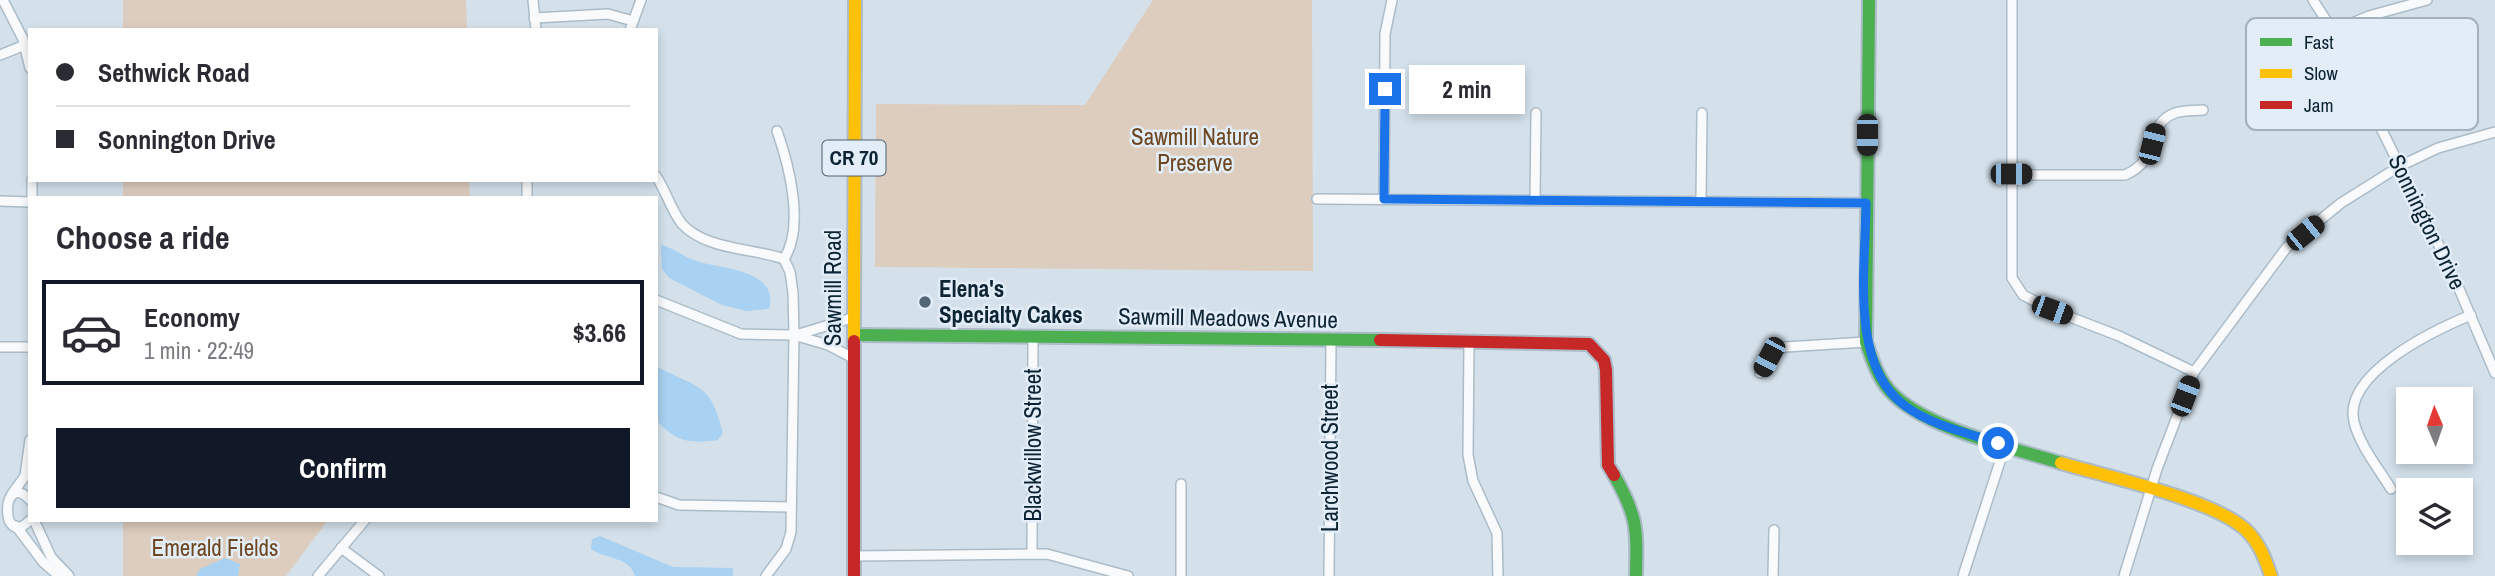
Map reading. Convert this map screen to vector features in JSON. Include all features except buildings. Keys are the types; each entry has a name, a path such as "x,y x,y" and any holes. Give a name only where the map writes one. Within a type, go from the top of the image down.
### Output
{"street":[{"path":"3,0 25,45 28,59"},
{"path":"533,0 536,28"},
{"path":"534,18 608,14 632,25 641,0"},
{"name":"Sawmill Road","path":"854,576 855,0"},
{"path":"1384,199 1385,34 1392,0"},
{"path":"1869,0 1866,342 1876,371 1903,405 1938,422 2005,446 2216,510 2244,526 2264,552 2271,576"},
{"path":"2012,0 2012,278 2023,295 2194,372"},
{"name":"Sonnington Drive","path":"2314,0 2325,18"},
{"path":"2364,18 2427,0"},
{"path":"0,55 25,45"},
{"path":"2011,174 2125,175 2138,169 2148,158 2155,130 2164,119 2176,113 2203,110"},
{"path":"1535,200 1536,113"},
{"path":"1702,113 1702,201"},
{"name":"Sonnington Drive","path":"2382,130 2472,315 2495,373"},
{"path":"777,131 790,168 792,199 790,250 784,259"},
{"path":"2124,576 2151,490 2194,372 2287,247 2341,204 2400,166 2438,148 2495,132"},
{"path":"658,180 675,212 693,232 715,244 751,249 784,259 790,272 794,335 791,532 786,549 766,576"},
{"path":"1317,199 1866,203"},
{"path":"0,201 28,200"},
{"path":"658,301 741,334 794,335 828,345 855,359"},
{"path":"2391,489 2354,421 2357,400 2391,357 2423,335 2472,315"},
{"path":"794,335 855,317"},
{"name":"Sawmill Meadows Avenue","path":"855,335 1579,342 1598,351 1606,370 1608,465 1632,507 1637,526 1636,576"},
{"name":"Blackwillow Street","path":"1032,553 1033,337"},
{"name":"Larchwood Street","path":"1329,576 1331,340"},
{"path":"1469,341 1468,455 1473,481 1497,533 1498,576"},
{"path":"1760,373 1776,349 1786,346 1866,342"},
{"path":"0,347 28,347"},
{"path":"1963,576 2005,446"},
{"path":"28,454 25,476 7,494 2,503 1,516 16,526 60,573"},
{"path":"1181,484 1181,576"},
{"path":"7,494 22,495 28,499"},
{"path":"658,498 679,505 791,507"},
{"path":"16,526 28,522"},
{"path":"33,522 60,573"},
{"path":"318,576 363,522"},
{"path":"1773,576 1774,530"},
{"path":"341,548 379,576"},
{"path":"854,556 1047,554 1128,576"}],"green space":[{"path":"123,0 466,0 467,28 123,28"},
{"name":"Sawmill Nature Preserve","path":"1153,0 1312,0 1313,271 875,267 876,104 1085,105"},
{"path":"123,182 469,182 470,196 123,196"},
{"name":"Emerald Fields","path":"123,522 326,522 286,576 123,576"}],"water":[{"path":"661,245 696,261 733,269 757,278 766,286 770,296 769,309 746,311 722,305 669,278 662,269"},
{"path":"658,367 692,383 707,395 713,403 723,433 718,440 699,442 684,440 670,433 658,422"},
{"path":"600,536 673,567 733,568 733,576 635,576 628,565 591,549 592,539"},
{"path":"225,558 240,564 238,576 196,576 200,569"}],"traffic: fast":[{"path":"1869,0 1866,342 1875,367 1889,390 1923,415 1969,435 2061,463"},
{"path":"855,335 1380,340"},
{"path":"1614,475 1632,513 1636,576"}],"traffic: slow":[{"path":"854,341 855,0"},
{"path":"2061,463 2184,499 2229,518 2254,539 2271,576"}],"traffic: jam":[{"path":"1380,340 1589,344 1604,360 1606,370 1608,465 1614,475"},
{"path":"854,341 854,576"}],"place":[{"name":"Elena's Specialty Cakes","path":"925,302"}],"route":[{"path":"1385,89 1384,199 1866,203 1866,342 1876,371 1903,405 1943,425 1998,443"}]}
